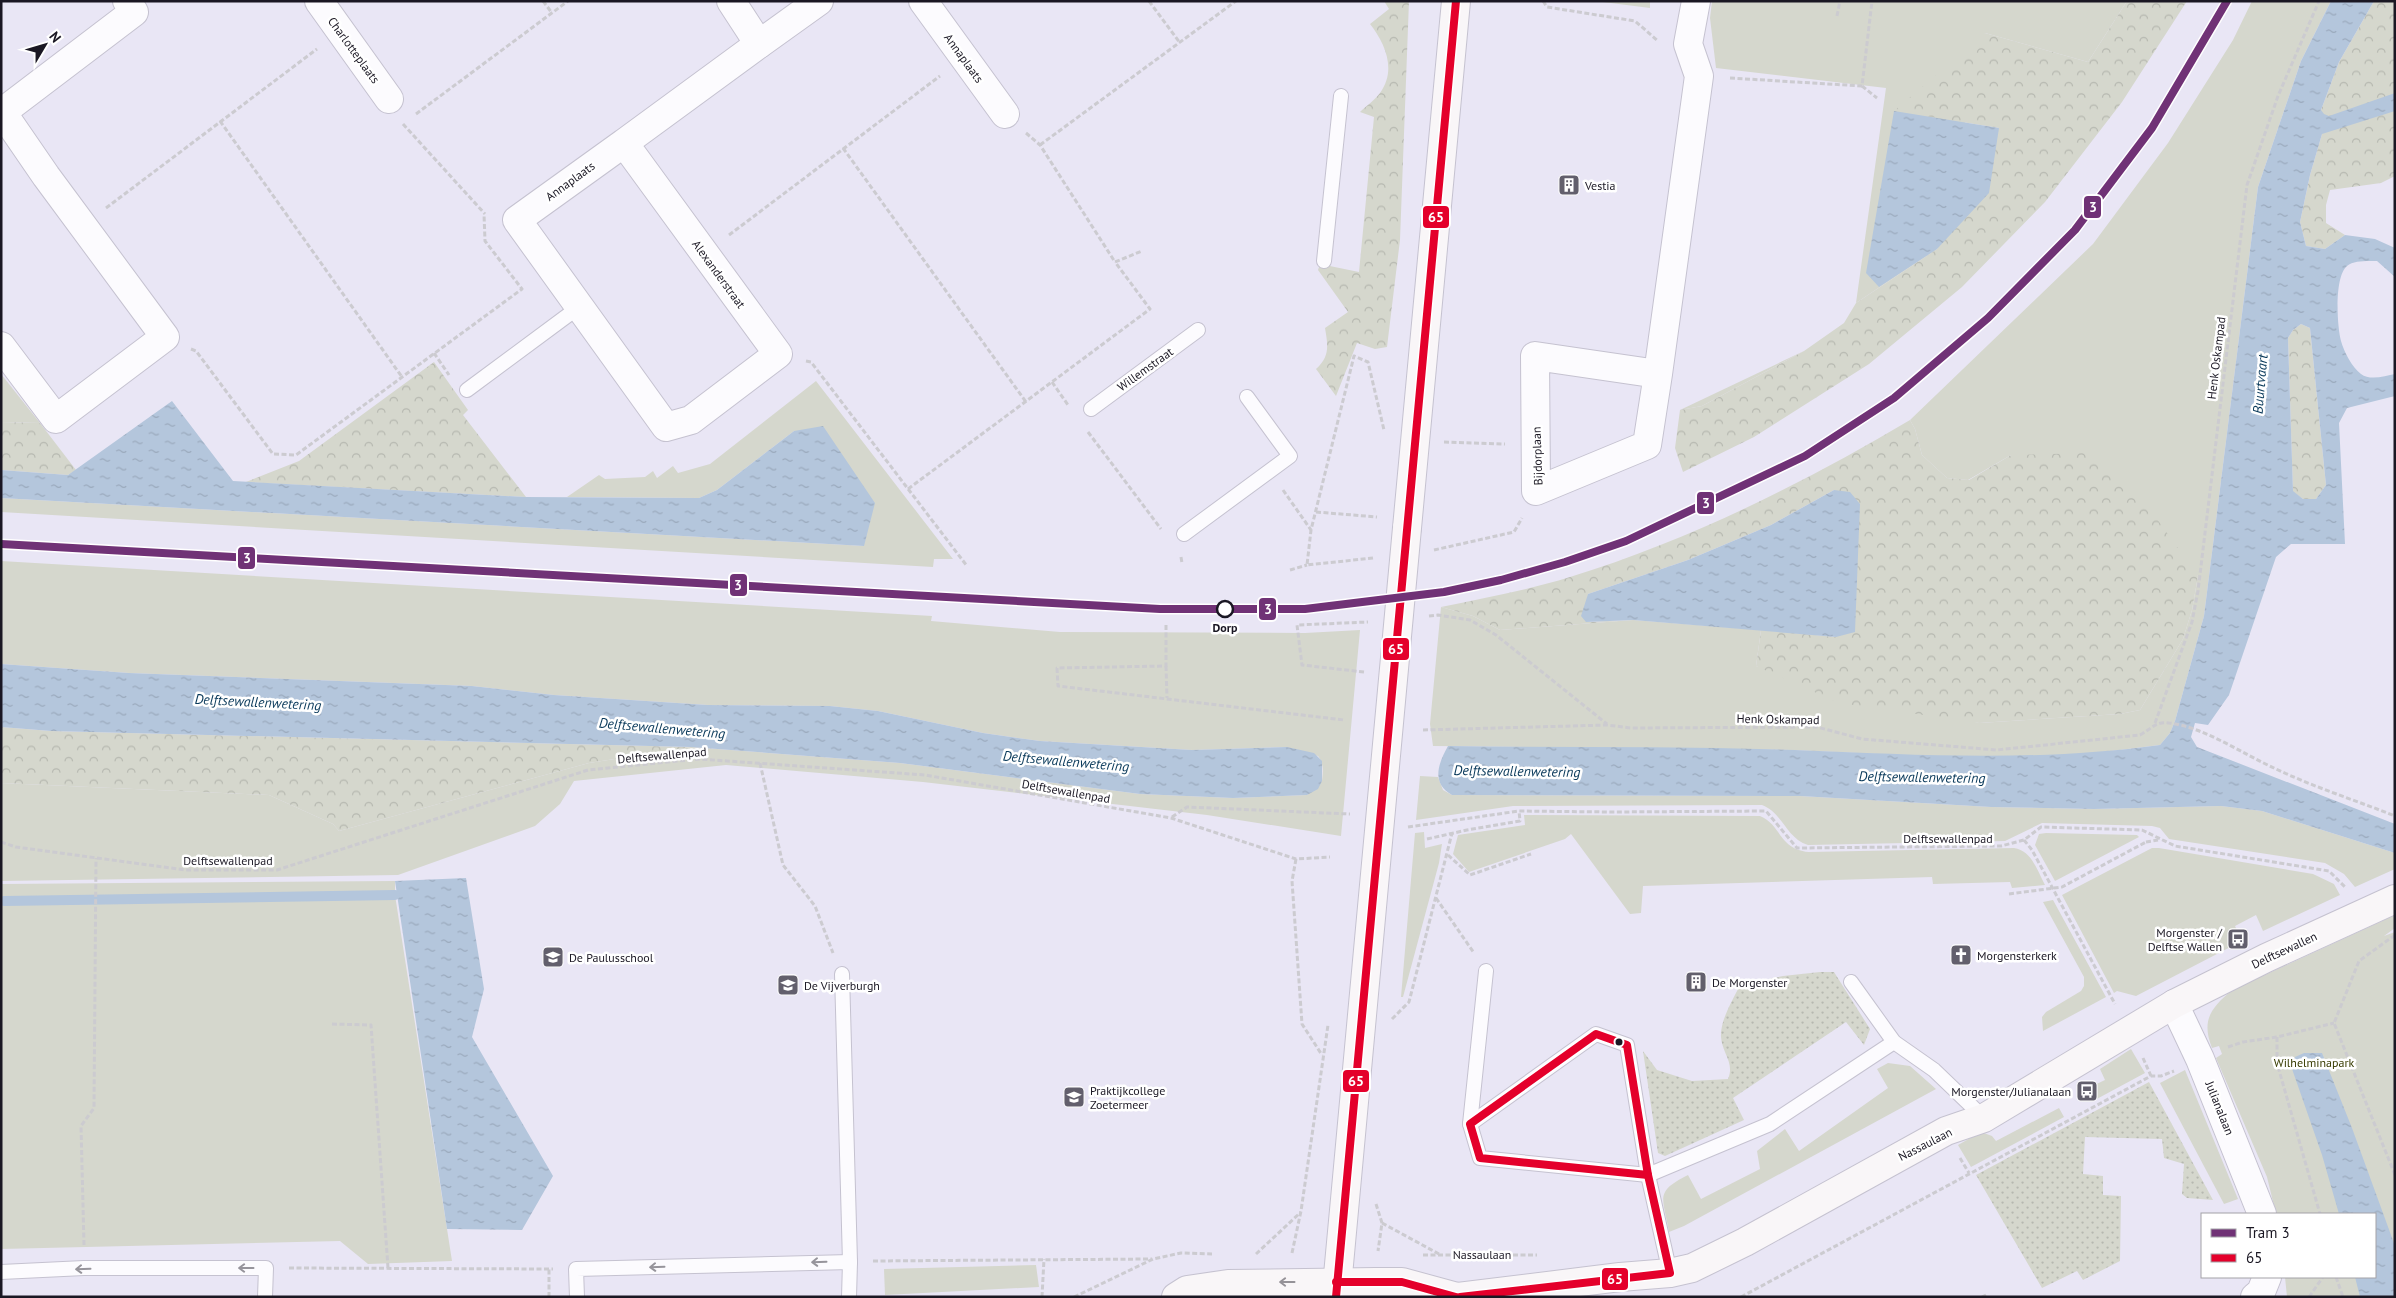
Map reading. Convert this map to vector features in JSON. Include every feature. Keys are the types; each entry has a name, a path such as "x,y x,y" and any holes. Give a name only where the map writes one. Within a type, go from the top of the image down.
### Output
{"street":[{"name":"Charlotteplaats","path":"319,1 389,99"},
{"path":"730,1 760,44"},
{"path":"624,142 819,1"},
{"name":"Annaplaats","path":"923,1 1005,114"},
{"path":"1336,1290 1456,1"},
{"name":"Bijdorplaan","path":"1658,374 1535,356 1536,491 1647,445 1658,374 1699,76 1688,44 1696,1"},
{"path":"1,346 56,419 166,337 82,226 2,112 137,5"},
{"name":"Annaplaats","path":"517,220 624,142"},
{"name":"Alexanderstraat","path":"624,142 778,354"},
{"path":"517,220 666,427 691,420 778,354"},
{"name":"Delftsewallen","path":"2174,1004 2266,958 2395,899"},
{"name":"Nassaulaan","path":"1176,1297 1187,1290 1228,1284 1336,1290 1402,1282 1458,1297 1620,1277 1670,1273 1692,1268 1745,1242 1946,1131 1984,1118 2174,1004"},
{"name":"Julianalaan","path":"2174,1004 2200,1058 2262,1213"},
{"path":"2255,1297 2261,1292 2267,1278"}],"lane":[{"path":"1324,261 1341,96"},
{"path":"467,390 579,307"},
{"name":"Willemstraat","path":"1091,408 1198,330"},
{"path":"1184,534 1290,456 1247,397"},
{"path":"1486,970 1470,1124 1480,1158 1648,1176 1770,1124 1894,1042"},
{"path":"842,974 850,1262 849,1297"},
{"path":"1851,982 1894,1042 1934,1070 1984,1118"},
{"path":"1470,1124 1596,1034 1627,1045 1648,1176 1670,1273"},
{"path":"577,1297 576,1269 850,1262"},
{"path":"1,1272 84,1268 266,1268 265,1297"}],"path":[{"path":"543,1 552,13"},
{"path":"403,124 568,1"},
{"path":"1149,1 1180,43"},
{"path":"1040,146 1236,1"},
{"path":"1543,1 1548,7 1635,21 1655,41 1688,44"},
{"path":"1837,16 1840,1"},
{"path":"1862,86 1872,1"},
{"name":"Henk Oskampad","path":"1423,730 1607,725 1631,728 1817,727 1862,740 1996,750 2140,736 2155,723 2192,622 2198,591 2247,185 2278,96 2319,1"},
{"path":"82,226 341,31"},
{"path":"705,253 964,58"},
{"path":"1699,76 1862,86 1877,98"},
{"path":"389,99 403,124 484,214 517,220"},
{"path":"908,489 1150,309 1115,262 1040,146 1005,114"},
{"path":"220,121 402,377"},
{"path":"844,148 1026,402"},
{"path":"166,337 196,351 273,454 296,455 522,288 485,241 484,214"},
{"path":"1115,262 1142,251"},
{"path":"778,354 811,362 967,566"},
{"path":"1052,382 1069,406"},
{"path":"1087,430 1164,534"},
{"path":"1438,442 1490,444"},
{"path":"1270,471 1311,530"},
{"path":"1316,512 1379,518"},
{"path":"1182,563 1184,534"},
{"path":"1176,549 1181,557"},
{"path":"1290,570 1307,565"},
{"path":"1428,616 1438,615 1470,620 1496,635 1607,725"},
{"path":"1366,672 1302,665 1297,625 1370,621"},
{"path":"1166,625 1167,698"},
{"path":"1166,666 1057,668 1058,686 1344,720"},
{"path":"2155,723 2170,723 2198,732 2241,750 2274,769 2395,816"},
{"name":"Delftsewallenpad","path":"1,842 16,847 186,870 277,870 588,770 699,758 925,775 1172,818 1296,859 1330,856"},
{"path":"760,763 783,865 815,906 842,974"},
{"path":"1172,818 1187,807 1352,814"},
{"path":"1403,828 1519,811 1520,822 1467,830 1427,839"},
{"name":"Delftsewallenpad","path":"1519,811 1766,811 1797,848 2001,846 2024,840 2041,827 2142,830 2159,840 2175,846 2329,871 2348,890 2360,914"},
{"path":"1389,1022 1409,1002 1448,855 1452,833"},
{"path":"2024,840 2032,850 2129,1030 2151,1076"},
{"path":"2009,894 2039,892 2062,887 2146,842 2159,840"},
{"path":"1448,855 1470,875 1531,854"},
{"path":"84,1268 81,1126 94,1108 96,858"},
{"path":"1296,859 1292,881 1302,1024 1322,1055"},
{"path":"1436,898 1486,970"},
{"path":"2395,936 2359,960 2334,1023 2395,1175"},
{"path":"1741,1297 2151,1076 2161,1076 2200,1058 2243,1042 2277,1037 2334,1023"},
{"path":"332,1024 371,1026 388,1268"},
{"path":"2277,1037 2277,1063 2320,1213"},
{"path":"1256,1254 1301,1211"},
{"path":"1382,1223 1440,1254"},
{"path":"1292,1255 1339,1253"},
{"name":"Nassaulaan","path":"1414,1255 1544,1254"},
{"path":"1042,1297 1044,1259"},
{"path":"850,1262 1153,1259"},
{"path":"266,1268 576,1269"},
{"path":"549,1269 549,1297"},
{"path":"2309,1297 2322,1278"},
{"path":"2336,1278 2343,1297"}],"green space":[{"path":"1384,1 1409,1 1400,240 1387,347 1375,349 1357,343 1336,396 1316,369 1326,355 1327,340 1325,328 1348,312 1318,270 1320,264 1359,272 1374,117 1360,112 1380,93 1388,75 1387,57 1384,48 1370,24 1389,9"},
{"path":"1595,1 1650,1 1650,8"},
{"path":"1712,1 2127,1 2088,62 1985,33 1937,249 1856,303 1886,88 1716,68 1710,18"},
{"path":"2127,1 2187,1 2122,102 2045,202 1962,287 1869,364 1754,437 1683,472 1675,448 1680,410 1702,406 1804,351 1844,323 1856,303 1937,249 1999,128 1894,111 1985,33 2088,62"},
{"path":"2252,1 2331,1 2301,61 2258,187 2204,616 2175,721 2170,733 2160,745 2087,754 2026,757 1942,757 1793,750 1433,746 1430,724 1441,607 1473,616 1500,630 1633,620 1761,630 1756,666 1979,723 2120,714 2140,710 2183,639 2192,610 2198,576 2011,455 1968,480 1947,478 1922,455 1915,429 1910,420 2093,244 2168,143 2233,40"},
{"path":"2374,1 2395,1 2395,176 2381,183 2330,190 2326,205 2326,223 2345,235 2325,249 2306,246 2300,222 2310,175 2322,134 2321,110 2339,62"},
{"path":"2301,324 2310,328 2326,485 2316,499 2303,499 2293,492 2288,338 2293,330"},
{"path":"1804,351 1702,406 1680,410"},
{"path":"434,362 468,410 463,415 526,497 246,482 299,461"},
{"path":"1,374 40,423 1,422"},
{"path":"816,381 953,559 934,559 933,567 1,512 1,498 864,546 794,431 717,490 699,498 567,497 599,475 605,479 645,477 653,471 657,478 673,466 678,473 710,464"},
{"path":"1910,420 1915,429 1922,455 1947,478 1969,480 2011,455 2086,453 2134,487 2198,576 2192,610 2183,639 2140,710 2120,714 1979,723 1839,703 1756,666 1761,630 1836,637 1834,490 1771,525 1688,560 1588,594 1586,622 1633,620 1500,630 1473,616 1441,607 1554,582 1659,546 1787,488"},
{"path":"1,422 40,423 76,470 68,475 1,470"},
{"path":"1,561 932,616 931,621 1060,632 1305,633 1360,630 1341,836 1207,815 923,782 726,765 574,781 560,804 535,826 398,875 1,881 1,783 269,795 333,824 339,831 589,763 691,747 900,763 1140,794 1233,798 1307,795 1322,781 1323,771 1318,756 1287,747 1192,750 1040,741 983,733 878,711 830,706 708,705 554,695 472,686 129,673 1,664"},
{"path":"1,727 51,731 691,747 589,763 339,831 333,824 269,795 1,783"},
{"path":"1420,776 1438,777 1443,790 1452,795 1800,796 1991,807 2094,809 2221,806 2262,811 2395,853 2395,869 2355,887 2344,874 2325,863 2169,839 2160,828 2152,826 2042,823 2005,841 1808,845 1794,837 1775,814 1762,805 1513,806 1416,820"},
{"path":"1524,815 1760,816 1773,825 1791,846 1809,852 2014,848 2030,857 2045,885 2012,888 2010,882 1933,884 1932,877 1643,886 1641,913 1630,914 1571,834 1565,839 1469,872 1453,854 1458,835 1525,825"},
{"path":"1424,832 1425,848 1442,844 1439,863 1403,997 1401,997 1415,833"},
{"path":"2039,834 2137,835 2139,837 2055,881 2035,845"},
{"path":"2152,848 2313,874 2334,884 2340,895 2263,931 2256,915 2235,926 2242,941 2136,996 2117,991 2114,993 2062,895"},
{"path":"395,881 395,895 452,1261 368,1264 340,1241 1,1249 1,884"},
{"path":"2053,900 2106,997 2043,1031 2042,1017 2046,1012 2081,991 2084,986 2084,977 2043,902"},
{"name":"Wilhelminapark","path":"2395,915 2395,928 2384,936 2395,932 2395,1297 2287,1297 2285,1278 2376,1278 2376,1213 2276,1213 2267,1177 2216,1058 2222,1054 2219,1046 2212,1048 2209,1038 2208,1022 2210,1015 2218,1003 2232,990"},
{"path":"1834,972 1870,1029 1864,1045 1846,1022 1733,1098 1744,1120 1665,1156 1658,1153 1643,1051 1657,1070 1692,1081 1728,1079 1730,1068 1722,1043 1721,1030 1740,985 1783,976"},
{"path":"2131,1049 2145,1073 2093,1101 2086,1089 2105,1080 2100,1069"},
{"path":"1888,1063 1910,1066 1936,1089 1684,1226 1669,1232 1663,1203 1665,1191 1670,1186 1688,1175 1701,1199 1760,1169 1757,1151 1785,1129 1799,1151 1888,1088 1877,1069"},
{"path":"2185,1070 2238,1199 2224,1204 2160,1083"},
{"path":"2149,1082 2213,1200 2187,1198 2182,1194 2184,1164 2164,1158 2162,1139 2085,1137 2083,1174 2103,1176 2103,1195 2121,1196 2120,1261 2083,1280 2077,1271 2042,1288 1976,1175"},
{"path":"2059,1108 2064,1117 1971,1167 1958,1145 1981,1132 1992,1136 1996,1141"},
{"path":"1036,1265 1039,1287 885,1295 884,1269"}],"water":[{"path":"2331,1 2374,1 2339,62 2321,110 2329,116 2395,93 2395,111 2322,134 2310,175 2300,222 2306,246 2325,249 2345,235 2375,239 2395,248 2395,277 2377,261 2361,261 2347,266 2340,280 2338,314 2342,345 2354,367 2361,374 2369,377 2395,374 2395,396 2347,408 2339,423 2345,544 2291,544 2276,557 2229,695 2208,725 2195,723 2191,737 2197,747 2395,824 2395,853 2262,811 2221,806 2094,809 1991,807 1800,796 1452,795 1445,790 1441,785 1438,773 1441,760 1448,746 1752,749 1978,756 2069,754 2160,745 2170,733 2175,721 2204,616 2258,187 2301,61","holes":["2301,324 2310,328 2326,485 2316,499 2303,499 2293,491 2288,338 2293,330"]},
{"path":"1894,111 1999,128 1989,193 1937,249 1879,287 1866,273"},
{"path":"172,401 233,481 526,497 699,498 717,490 794,431 823,426 875,503 864,546 1,498 1,470 68,475"},
{"path":"1834,490 1850,492 1860,504 1855,632 1836,637 1633,620 1586,622 1581,616 1588,594 1688,560 1771,525"},
{"name":"Delftsewallenwetering","path":"1,664 129,673 472,686 554,695 708,705 830,706 878,711 983,733 1040,741 1192,750 1287,747 1314,753 1322,761 1322,781 1318,789 1307,795 1233,798 1140,794 900,763 691,747 51,731 1,727"},
{"path":"466,878 484,989 472,1037 553,1176 522,1230 447,1229 395,881"},
{"path":"2304,1053 2322,1053 2352,1128 2395,1246 2395,1297 2360,1297 2355,1278 2376,1278 2376,1213 2339,1213 2322,1155 2291,1066 2295,1057"}],"waterway":[{"path":"4,901 395,895"}],"tram line":[{"name":"3","path":"1,544 1160,609 1305,609 1444,592 1501,580 1565,562 1626,541 1805,456 1894,398 1988,318 2075,230 2152,128 2227,1"}],"transit line":[{"name":"65","path":"1336,1297 1456,1"},
{"name":"65","path":"1596,1034 1627,1045 1648,1175 1480,1158 1470,1124 1596,1034"},
{"name":"65","path":"1460,1297 1670,1273 1648,1175"},
{"name":"65","path":"1336,1282 1402,1282 1456,1297"}],"place":[{"name":"Vestia","path":"1569,185"},
{"name":"Dorp","path":"1225,609"},
{"name":"Morgenster / Delftse Wallen","path":"2238,939"},
{"name":"Morgensterkerk","path":"1961,955"},
{"name":"De Paulusschool","path":"553,957"},
{"name":"De Morgenster","path":"1696,982"},
{"name":"De Vijverburgh","path":"788,985"},
{"name":"Morgenster/Julianalaan","path":"2087,1091"},
{"name":"Praktijkcollege Zoetermeer","path":"1074,1097"}],"water label":[{"name":"Buurtvaart","path":"2260,384"}]}
